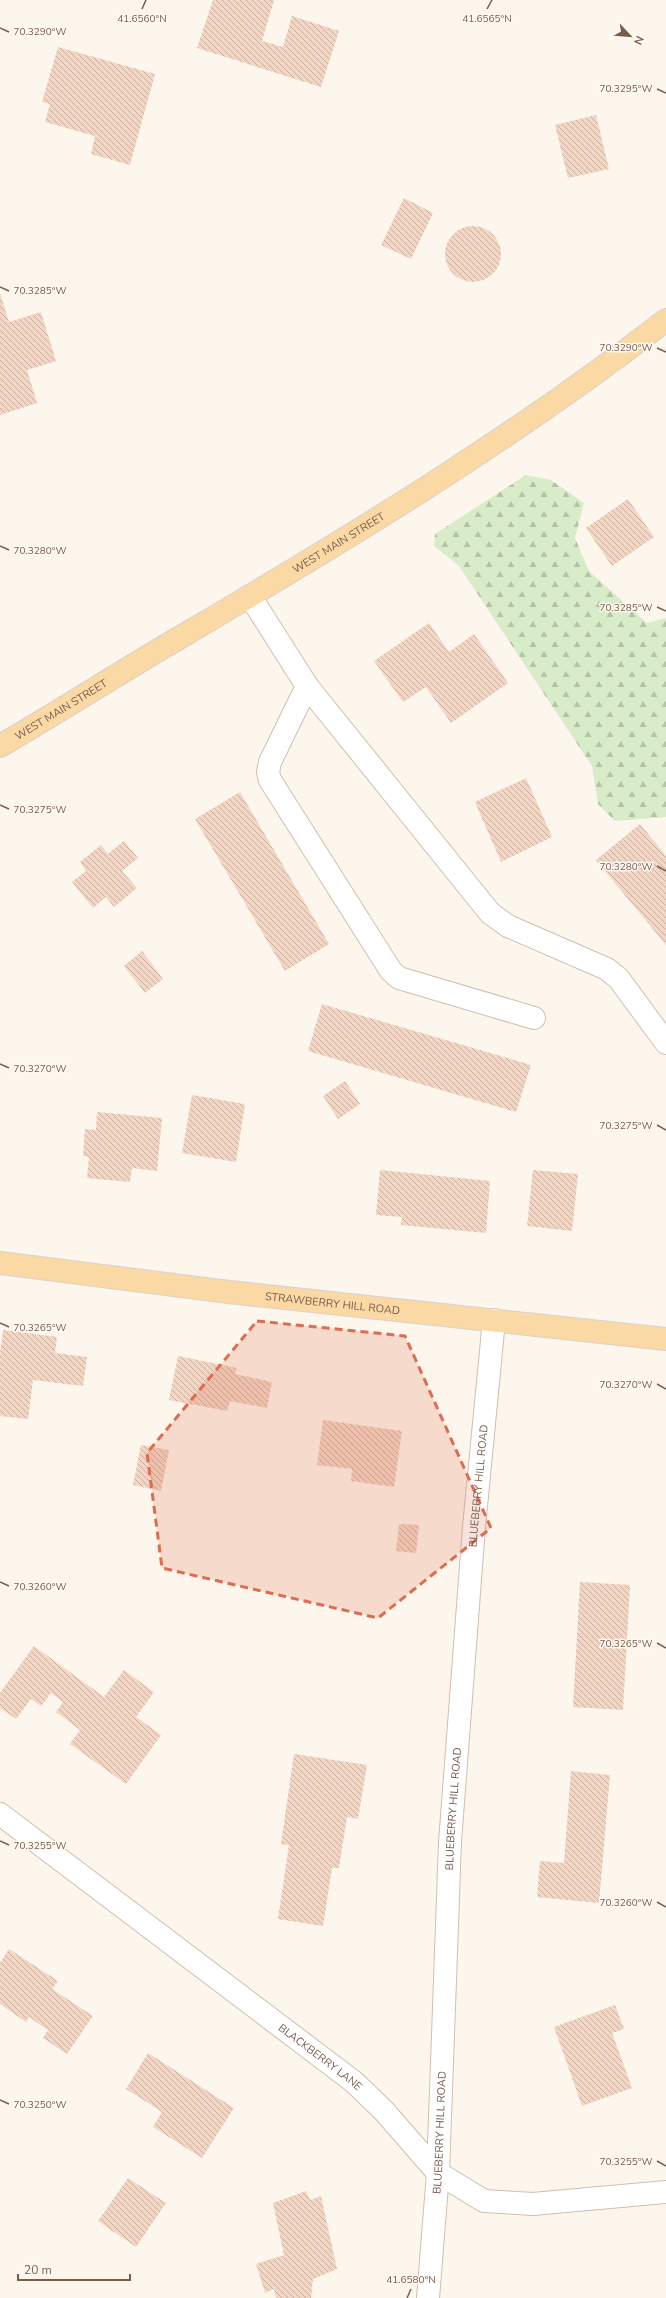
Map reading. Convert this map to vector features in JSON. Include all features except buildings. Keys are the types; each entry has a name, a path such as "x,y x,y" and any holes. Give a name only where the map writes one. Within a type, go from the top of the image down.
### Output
{"main road":[{"name":"WEST MAIN STREET","path":"0,746 358,531 493,444 626,351 666,320"},
{"name":"STRAWBERRY HILL ROAD","path":"0,1263 229,1292 666,1339"}],"street":[{"path":"250,596 307,686 490,913 508,926 607,969 619,979 666,1043"},
{"path":"307,686 270,762 268,772 270,780 391,971 399,978 534,1018"},
{"name":"BLUEBERRY HILL ROAD","path":"428,2298 438,2173 450,1842 474,1527 494,1320"},
{"name":"BLACKBERRY LANE","path":"0,1814 354,2082 384,2111 438,2173 484,2201 533,2204 666,2192"}],"highlighted area":[{"path":"257,1321 405,1336 491,1528 378,1618 162,1568 147,1453"}],"green space":[{"path":"526,475 551,480 584,503 575,538 589,571 647,623 666,618 666,817 615,821 598,804 592,766 459,566 434,546 435,534"}]}
